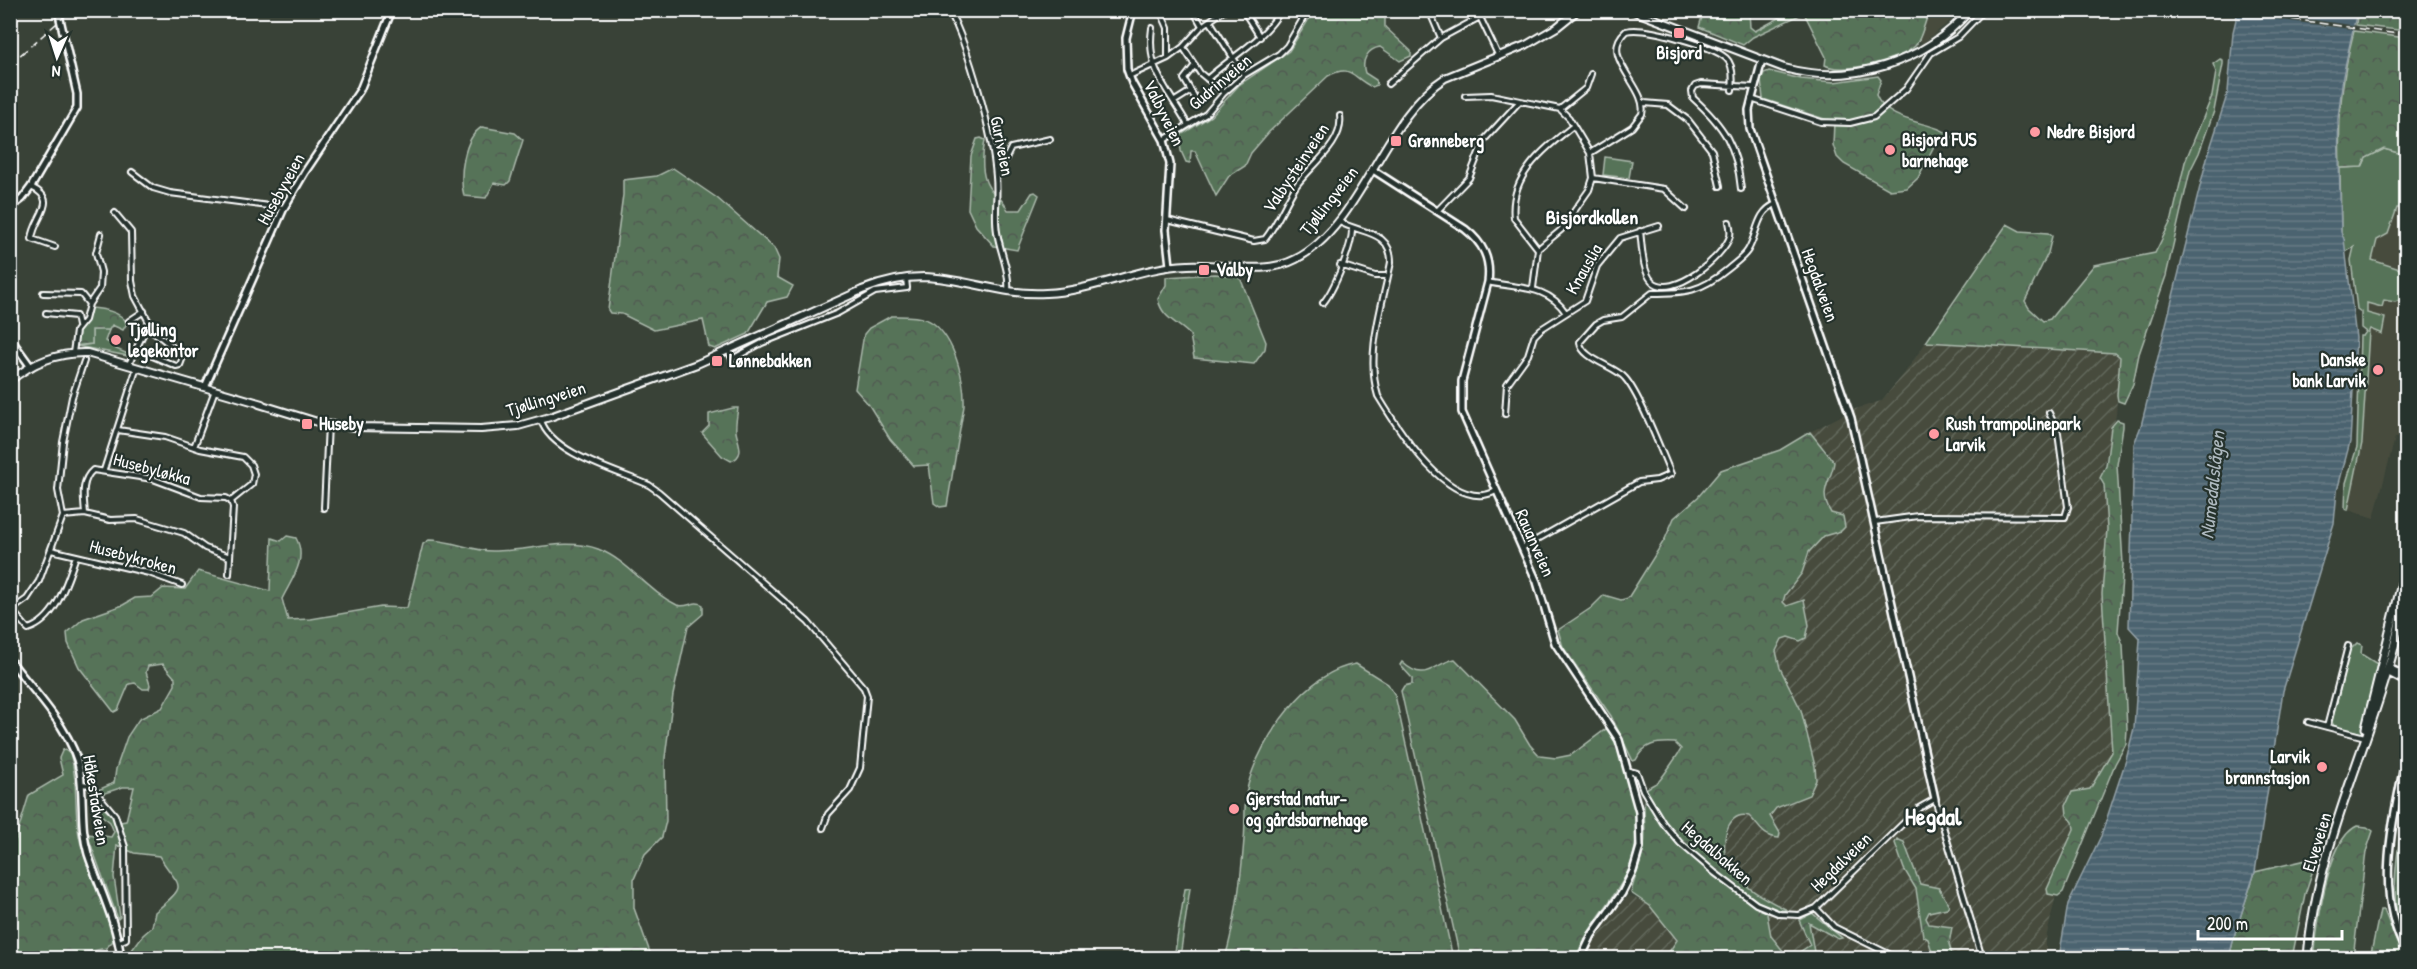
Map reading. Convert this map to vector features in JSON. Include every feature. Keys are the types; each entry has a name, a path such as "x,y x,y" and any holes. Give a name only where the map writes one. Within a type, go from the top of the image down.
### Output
{"highway":[{"name":"Elveveien","path":"2386,669 2406,567"},
{"name":"Elveveien","path":"2308,958 2319,888 2386,669 2406,588"}],"main road":[{"path":"10,208 22,199 31,187 72,121 77,104 58,10"},
{"name":"Husebyveien","path":"205,387 284,208 305,172 360,90 392,10"},
{"name":"Valbyveien","path":"1133,10 1125,45 1129,76 1164,140 1170,164 1167,220 1170,266"},
{"name":"Tjøllingveien","path":"10,381 50,358 73,353 93,354 297,417 328,423 362,428 511,427 541,420 728,351 862,290 906,278 922,277 1035,294 1062,291 1170,266 1280,266 1307,253 1337,221 1408,114 1425,93 1445,78 1542,37 1578,10"},
{"path":"1631,10 1762,60 1797,71 1825,74 1881,67 1923,50 1946,33 1970,10"},
{"name":"Hegdalveien","path":"1762,60 1750,99 1750,129 1851,418 1935,800"},
{"name":"Rauanveien","path":"1373,170 1465,229 1480,243 1488,261 1488,282 1462,381 1460,399 1464,421 1540,591 1555,643 1616,734 1629,771 1640,822 1638,854 1627,884 1592,935 1581,958"},
{"path":"10,338 28,369"},
{"name":"Tjøllingveien","path":"10,386 28,369"},
{"name":"Håkestadveien","path":"10,660 64,733 76,757 81,784 84,840 114,920 121,958"},
{"path":"2386,669 2406,676"},
{"path":"2386,669 2406,682"},
{"path":"2406,756 2390,847 2389,892 2392,914 2406,951"}],"street":[{"name":"Guriveien","path":"949,10 958,27 973,74 996,177 996,224 1008,291"},
{"path":"1160,10 1168,28 1168,58"},
{"path":"1193,10 1202,26"},
{"path":"1129,76 1168,58 1183,47 1202,26 1225,10"},
{"path":"1243,10 1260,37"},
{"path":"1207,79 1232,56 1267,32 1281,10"},
{"name":"Gudrinveien","path":"1164,140 1206,114 1244,75 1287,46 1308,10"},
{"path":"1430,10 1441,38"},
{"path":"1388,84 1441,38 1493,10"},
{"path":"1750,99 1821,122 1850,123 1875,117 1906,89 1931,53 1958,37 1982,12"},
{"path":"1480,17 1499,57"},
{"path":"1210,21 1244,75"},
{"path":"1152,28 1150,46 1153,66 1188,125"},
{"path":"1590,153 1637,123 1642,114 1644,103 1619,58 1620,38 1631,29 1656,30 1721,55 1729,61 1732,87"},
{"path":"1183,47 1207,79 1224,93"},
{"path":"1195,65 1184,79 1195,98"},
{"path":"1560,109 1586,88 1591,74"},
{"path":"1741,189 1738,163 1728,138 1692,95 1693,88 1698,85 1753,87"},
{"path":"1175,101 1191,92"},
{"path":"1465,96 1491,95 1560,109 1590,153 1593,178 1589,190 1561,230 1538,249 1533,288"},
{"path":"1437,211 1469,178 1484,140 1519,102"},
{"path":"1644,103 1673,107 1688,120 1712,151 1720,186"},
{"name":"Valbysteinveien","path":"1167,220 1254,241 1265,239 1295,187 1323,156 1339,128 1340,116"},
{"path":"1538,249 1527,239 1513,216 1521,179 1528,165 1573,126"},
{"path":"996,177 1011,148 1050,139"},
{"path":"132,172 153,188 170,193 284,208"},
{"path":"1593,178 1664,189 1686,209"},
{"path":"31,187 43,194 46,204 36,223 32,239 54,247"},
{"path":"1522,548 1639,482 1657,480 1671,474 1629,383 1613,369 1582,350 1580,342 1596,324 1603,320 1622,317 1652,293 1679,294 1709,284 1748,251 1763,211 1776,204"},
{"path":"115,213 132,231 132,281 135,296 148,316 148,328 129,364"},
{"path":"1337,221 1352,228 1369,231 1387,244 1391,256 1372,360 1373,381 1378,396 1444,483 1476,497 1496,491"},
{"path":"1640,231 1649,277 1656,284 1668,286 1698,273 1727,242 1730,234 1729,222"},
{"name":"Knauslia","path":"1505,414 1507,384 1528,355 1534,336 1585,301 1598,267 1624,235 1659,226"},
{"path":"1323,303 1330,293 1351,239 1352,228"},
{"path":"73,353 74,337 78,326 88,315 89,304 100,288 101,272 96,253 101,234"},
{"path":"1340,265 1375,276 1388,276"},
{"name":"Tjøllingveien","path":"728,351 732,359 762,343 838,313 875,292 907,288 906,278"},
{"path":"1488,282 1533,288 1558,303 1566,313"},
{"path":"43,293 81,294 89,304"},
{"path":"129,321 144,311"},
{"path":"46,312 69,313 76,316 78,326"},
{"path":"136,349 176,366 180,365 183,357 180,353 168,346 156,332 148,328"},
{"path":"11,611 34,590 63,516 58,490 63,442 72,398 84,361"},
{"path":"104,470 136,370"},
{"path":"194,447 215,390"},
{"path":"1875,522 1918,516 2065,517 2068,507 2058,433 2049,413"},
{"path":"541,420 544,428 559,446 648,484 659,492 705,535 808,622 864,688 867,696 860,768 850,790 828,814 823,828"},
{"path":"324,508 328,423"},
{"path":"118,430 165,437 194,447 243,457 251,465 254,474 252,484 231,501 229,573"},
{"name":"Husebyløkka","path":"85,514 86,476 93,470 104,470 120,476 153,479 201,497 226,498 231,501"},
{"path":"63,516 85,514 110,520 137,519 184,533 204,548 230,557"},
{"name":"Husebykroken","path":"51,550 149,573 182,585"},
{"name":"Husebykroken","path":"11,611 28,629 34,627 50,612 62,595 76,556"},
{"path":"2327,727 2348,646"},
{"path":"2308,722 2365,737"},
{"name":"Hegdalbakken","path":"1629,771 1637,772 1642,790 1663,823 1680,843 1756,904 1792,916 1816,908"},
{"path":"81,784 90,784 115,815 125,847 126,939 119,942"},
{"name":"Hegdalveien","path":"1896,958 1834,927 1816,908 1919,808 1935,800 1982,958"}],"shaded area":[{"path":"1929,11 1963,11 1923,43 1918,39"},
{"path":"2406,192 2406,271 2372,261 2377,240 2397,208 2402,208"},
{"path":"2406,298 2406,439 2395,438 2374,518 2348,510 2362,443 2368,331 2385,318 2367,313 2366,303 2384,300 2395,302"},
{"path":"1926,342 2120,354 2116,415 2100,481 2105,497 2107,529 2102,594 2112,753 2090,789 2072,792 2069,795 2066,805 2074,829 2047,889 2049,894 2056,895 2046,939 2046,958 1953,958 1949,944 1952,932 1948,925 1929,924 1926,918 1929,912 1931,886 1920,884 1901,839 1895,843 1901,861 1916,889 1921,930 1928,939 1934,958 1806,958 1810,957 1814,945 1808,929 1809,923 1827,933 1841,935 1812,913 1799,920 1810,945 1789,957 1771,936 1767,914 1773,909 1788,911 1758,895 1730,868 1724,843 1732,820 1739,815 1749,816 1780,833 1770,816 1775,808 1799,800 1816,780 1815,766 1801,710 1780,668 1776,651 1781,639 1787,637 1797,641 1808,618 1805,604 1800,600 1787,606 1783,602 1785,595 1802,573 1809,552 1824,536 1841,531 1838,513 1831,513 1828,507 1825,484 1833,470 1827,450 1816,442 1810,432 1852,410 1881,401 1904,374"},
{"path":"1628,896 1646,902 1676,936 1676,943 1670,953 1665,956 1651,956 1651,958 1585,958 1604,924"}],"green space":[{"path":"1704,10 1749,11 1750,27 1755,31 1783,16 1786,11 1929,11 1919,39 1908,51 1885,61 1857,67 1833,68 1825,65 1826,57 1804,13 1753,37 1743,45 1699,27"},
{"path":"1314,11 1389,11 1385,19 1385,27 1411,51 1411,56 1400,61 1380,47 1368,53 1364,64 1365,73 1376,80 1377,85 1372,87 1347,71 1336,72 1328,76 1269,132 1251,153 1245,166 1229,176 1216,196 1195,151 1191,151 1190,163 1186,162 1181,151 1179,136 1211,116 1239,85 1289,51"},
{"path":"2357,11 2406,11 2406,31 2356,25"},
{"path":"2354,31 2406,38 2406,103 2401,113 2406,116 2406,155 2384,149 2366,158 2362,167 2340,168 2341,99"},
{"path":"2220,59 2223,60 2223,64 2214,111 2190,171 2166,276 2139,354 2133,384 2124,403 2118,401 2120,357 2115,353 1926,342 2007,224 2020,231 2048,233 2052,236 2048,253 2025,301 2043,321 2050,319 2094,265 2155,253 2172,219 2185,162 2212,96 2216,72 2213,64"},
{"path":"1769,71 1801,79 1834,82 1878,76 1881,80 1876,95 1887,109 1903,118 1941,130 1956,138 1945,137 1936,142 1918,178 1907,188 1890,190 1844,164 1837,157 1833,145 1834,122 1763,99 1761,80 1764,73"},
{"path":"482,127 515,133 523,140 510,181 506,185 494,183 486,198 464,196 462,169 464,158 470,140"},
{"path":"977,139 985,140 983,160 986,181 1008,210 1021,210 1032,193 1039,195 1017,250 994,246 976,226 968,209 971,156"},
{"path":"2384,149 2406,155 2406,192 2402,208 2397,208 2388,234 2377,240 2372,260 2406,271 2406,298 2395,302 2384,300 2382,307 2367,303 2367,313 2385,318 2382,334 2370,329 2369,331 2362,443 2348,510 2345,509 2346,483 2357,447 2360,336 2366,332 2361,328 2361,312 2357,309 2351,260 2354,247 2344,253 2344,239 2341,232 2340,168 2362,167 2366,158"},
{"path":"1605,157 1632,161 1629,178 1603,175"},
{"path":"673,168 717,198 774,248 779,259 777,277 793,286 787,297 767,302 748,334 715,349 709,347 703,320 654,330 622,314 610,313 608,310 623,180 657,176"},
{"path":"1215,274 1236,276 1241,280 1266,342 1265,349 1254,364 1194,358 1190,335 1167,316 1160,306 1158,299 1166,285 1166,277"},
{"path":"90,308 116,313 127,323 123,330 112,325 109,330 92,330 92,344 73,346 87,318"},
{"path":"891,316 918,317 929,320 941,330 957,361 963,384 964,406 947,506 940,507 934,503 929,465 914,466 890,439 869,405 855,389 864,334 869,328"},
{"path":"92,330 109,330 105,341 113,344 116,349 128,356 77,346 92,344"},
{"path":"738,408 736,429 740,452 731,461 722,456 702,433 709,426 709,414"},
{"path":"2117,420 2123,422 2117,465 2123,564 2118,632 2123,645 2126,744 2115,764 2063,892 2058,896 2048,894 2047,889 2074,829 2073,822 2067,815 2066,805 2072,792 2090,789 2112,752 2102,594 2107,529 2104,485 2100,478 2106,466 2111,427"},
{"path":"1810,432 1834,462 1826,486 1825,498 1831,513 1843,516 1845,527 1841,531 1824,536 1809,552 1802,573 1785,595 1783,602 1787,606 1804,600 1809,625 1806,638 1800,641 1788,637 1782,639 1776,651 1780,668 1801,710 1815,766 1816,780 1809,795 1776,808 1770,816 1780,833 1779,838 1765,833 1749,816 1740,816 1734,819 1729,826 1726,834 1725,854 1731,870 1743,883 1757,894 1789,911 1773,909 1767,914 1771,936 1788,957 1792,957 1810,945 1799,920 1812,913 1842,938 1838,939 1809,923 1814,952 1806,958 1651,958 1651,956 1667,955 1677,940 1650,906 1631,893 1644,846 1646,789 1659,781 1681,749 1675,743 1657,743 1643,750 1633,761 1611,716 1563,647 1558,630 1591,608 1604,595 1621,600 1628,598 1665,539 1674,518 1698,497 1721,470 1780,450"},
{"path":"287,536 296,538 300,554 297,570 282,599 288,620 311,619 381,607 407,608 423,544 429,540 493,551 572,544 598,549 629,568 656,592 677,605 700,603 703,605 703,614 688,627 673,695 665,758 666,821 662,837 645,854 634,879 634,908 652,958 126,958 152,927 155,912 173,896 178,886 159,856 134,853 117,845 114,877 120,917 118,919 87,834 111,837 114,832 110,822 95,810 94,803 120,822 126,821 134,787 123,787 102,794 98,790 114,783 116,769 127,737 139,719 162,708 175,685 175,678 163,664 148,666 146,672 149,689 143,689 135,683 129,684 118,710 114,712 79,667 68,643 67,633 83,619 123,605 135,598 152,597 163,588 185,589 198,571 270,591 272,538 281,541"},
{"path":"2357,643 2362,645 2361,654 2379,665 2362,733 2334,726 2332,722 2349,651"},
{"path":"1455,659 1515,720 1530,745 1540,756 1556,758 1571,755 1606,729 1610,731 1617,747 1634,802 1636,840 1633,858 1620,886 1586,936 1576,958 1460,958 1401,691 1404,686 1412,684 1412,678 1400,665 1402,662 1417,672 1423,672"},
{"path":"1356,664 1388,684 1395,695 1453,958 1225,958 1240,885 1246,792 1254,767 1274,729 1303,694 1337,670"},
{"path":"63,749 70,753 73,764 80,840 107,915 113,941 106,948 63,958 53,958 41,952 21,958 11,958 11,854 29,795 63,775 59,758"},
{"path":"2406,802 2406,931 2399,921 2395,889 2398,849"},
{"path":"2357,826 2367,827 2373,831 2366,852 2353,958 2314,958 2321,906 2331,866 2347,834"},
{"path":"1897,839 1904,842 1920,884 1939,888 1949,905 1947,908 1929,912 1926,918 1929,924 1952,927 1949,944 1953,958 1934,958 1928,939 1923,936 1916,889 1904,869 1895,843"},
{"path":"2310,859 2314,867 2305,894 2292,958 2229,958 2255,872"},
{"path":"1190,888 1180,957 1174,958 1185,889"},
{"path":"2380,910 2384,910 2403,958 2370,958"}],"water":[{"name":"Numedalslågen","path":"2238,11 2357,11 2343,76 2338,119 2341,232 2344,239 2356,338 2350,442 2337,491 2334,523 2283,691 2255,872 2229,958 2059,958 2068,904 2101,836 2134,728 2140,639 2129,627 2134,444 2141,426 2207,158 2228,92 2233,32"}],"pier":[{"path":"2238,10 2358,26 2357,30 2237,14"}],"railway":[{"path":"10,64 72,10"},
{"path":"2225,10 2406,35"}],"place":[{"name":"Bisjord","path":"1679,33"},
{"name":"Nedre Bisjord","path":"2035,132"},
{"name":"Grønneberg","path":"1396,141"},
{"name":"Bisjord FUS barnehage","path":"1890,150"},
{"name":"Valby","path":"1204,270"},
{"name":"Tjølling legekontor","path":"116,340"},
{"name":"Lønnebakken","path":"717,361"},
{"name":"Danske bank Larvik","path":"2378,370"},
{"name":"Huseby","path":"307,424"},
{"name":"Rush trampolinepark Larvik","path":"1934,434"},
{"name":"Larvik brannstasjon","path":"2322,767"},
{"name":"Gjerstad natur- og gårdsbarnehage","path":"1234,809"}],"district":[{"name":"Bisjordkollen","path":"1592,217"},
{"name":"Hegdal","path":"1933,817"}]}
